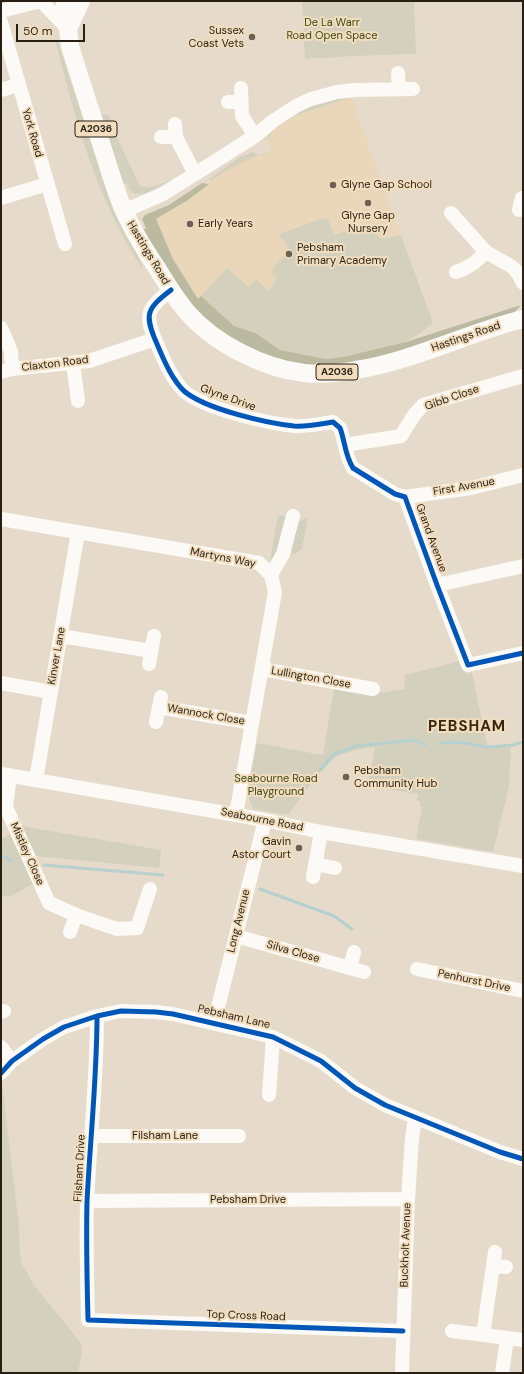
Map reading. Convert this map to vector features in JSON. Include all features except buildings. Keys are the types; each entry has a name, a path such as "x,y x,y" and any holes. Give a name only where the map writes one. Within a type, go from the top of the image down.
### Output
{"main road":[{"name":"Hastings Road","path":"65,1 64,16 68,28 70,46 124,211 145,251 187,312 204,330 222,343 261,362 282,368 304,373 331,373 357,370 394,361 500,325 523,319"},
{"path":"68,28 81,1"}],"street":[{"path":"1,10 41,1 68,28"},
{"name":"York Road","path":"1,22 65,244"},
{"path":"124,211 163,194 255,136 273,121 296,106 311,99 337,92 355,90 406,89 398,73"},
{"path":"1,90 18,85"},
{"path":"241,88 234,102 255,136"},
{"path":"161,138 175,131 195,174"},
{"path":"1,198 47,184"},
{"path":"451,213 486,252 511,266 518,273 523,283"},
{"path":"456,272 473,264 486,252"},
{"name":"Glyne Drive","path":"171,290 156,302 149,318 155,339 170,373 184,391 202,402 236,414 268,422 295,426 333,422 340,428 345,446"},
{"path":"1,328 10,351 7,370"},
{"name":"Claxton Road","path":"7,370 89,361 155,339"},
{"path":"73,363 78,401"},
{"name":"Gibb Close","path":"345,446 401,436 414,415 423,405 523,376"},
{"name":"Grand Avenue","path":"345,446 346,454 353,468 395,494 405,497 468,665 523,653"},
{"name":"First Avenue","path":"405,497 471,488 523,475"},
{"path":"236,815 275,592 271,574 284,554 293,516"},
{"name":"Martyns Way","path":"1,519 259,563 271,574"},
{"name":"Kinver Lane","path":"36,780 78,532"},
{"path":"437,585 523,566"},
{"path":"61,636 150,657 154,636"},
{"name":"Lullington Close","path":"262,669 366,684"},
{"path":"1,683 51,692"},
{"name":"Wannock Close","path":"156,722 160,702 252,723"},
{"name":"Seabourne Road","path":"6,775 265,820 321,832 523,866"},
{"name":"Mistley Close","path":"6,775 6,807 49,903 76,915 117,929 137,928 150,889"},
{"name":"Long Avenue","path":"214,1023 265,820"},
{"path":"321,832 314,870 335,868"},
{"path":"70,932 76,915"},
{"name":"Silva Close","path":"236,936 364,972"},
{"path":"350,968 354,952"},
{"name":"Penhurst Drive","path":"422,974 523,991"},
{"name":"Pebsham Lane","path":"1,1073 12,1061 42,1039 64,1027 96,1016 121,1012 156,1012 173,1014 273,1037 321,1061 355,1088 385,1105 500,1152 523,1159"},
{"name":"Filsham Drive","path":"88,1320 86,1264 88,1201 97,1053 96,1016"},
{"path":"269,1095 273,1037"},
{"path":"1,1048 12,1061"},
{"name":"Buckholt Avenue","path":"402,1373 408,1199 412,1138 415,1118"},
{"name":"Filsham Lane","path":"92,1136 239,1136"},
{"name":"Pebsham Drive","path":"88,1201 408,1199"},
{"path":"483,1335 498,1262"},
{"name":"Top Cross Road","path":"88,1320 403,1331"},
{"path":"452,1331 523,1340"},
{"path":"502,1373 507,1338"}],"shaded area":[{"name":"Pebsham Primary Academy","path":"351,97 433,323 420,333 257,333 234,326 202,297 198,300 173,259 156,219 188,200 227,169 242,161 271,151 268,141 272,131 294,116"}],"green space":[{"name":"De La Warr Road Open Space","path":"302,1 414,1 416,54 305,59"},
{"path":"57,39 108,195 143,267 141,267 121,233 96,178 71,100 55,40"},
{"path":"351,97 294,116 272,131 268,141 268,136 271,130 300,109 335,99"},
{"path":"101,115 109,115 114,131 140,186 154,186 179,177 146,193 135,194 129,189 126,183 124,184"},
{"path":"253,152 259,155 234,166 211,181 209,179 240,157"},
{"path":"202,183 209,184 188,200 156,219 173,259 198,299 201,296 234,326 256,333 280,350 326,359 343,357 406,342 521,305 510,317 358,364 302,367 243,348 192,308 139,232 146,228 142,219 145,215 169,205"},
{"name":"Pebsham Primary Academy","path":"327,217 334,235 367,224 374,233 382,239 401,235 433,323 406,342 343,357 326,359 280,350 257,333 234,326 201,296 227,268 249,287 256,279 268,291 275,283 273,282 277,278 270,272 288,252 289,247 278,234"},
{"path":"278,515 284,516 289,521 273,564 270,562"},
{"path":"308,517 302,549 295,554 291,553 290,542 294,524"},
{"name":"Seabourne Road Playground","path":"460,661 466,674 472,673 488,749 511,746 509,787 493,852 416,839 422,807 420,806 420,801 417,801 418,794 367,786 375,747 355,750 335,757 316,777 288,815 253,809 247,793 257,743 323,755 334,688 381,693 404,689 405,675"},
{"path":"22,826 161,850 159,868 36,856"},
{"path":"10,834 33,884 9,897 3,895 1,902 1,839"},
{"path":"1,1083 19,1225 20,1254 22,1264 34,1285 81,1343 82,1352 78,1373 1,1373"}],"waterway":[{"path":"320,770 334,754 356,746 416,740 425,745"},
{"path":"440,743 457,742 489,747 513,745 523,742"},
{"path":"1,855 12,861"},
{"path":"44,865 163,875"},
{"path":"260,889 334,916 352,929"}],"cycle path":[{"path":"171,290 156,302 152,308 149,319 150,326 165,362 179,386 194,398 206,404 236,414 268,422 294,426 333,422 340,428 348,459 353,468 395,494 405,497 468,665 523,653"},
{"path":"1,1073 12,1061 43,1039 64,1027 97,1016 121,1011 173,1014 273,1037 321,1061 355,1088 385,1105 500,1152 523,1159"},
{"path":"97,1016 95,1086 87,1202 88,1320 403,1331"}],"place":[{"name":"Sussex Coast Vets","path":"252,37"},
{"name":"Glyne Gap School","path":"333,185"},
{"name":"Glyne Gap Nursery","path":"368,203"},
{"name":"Early Years","path":"190,224"},
{"name":"Pebsham Primary Academy","path":"289,254"},
{"name":"Pebsham Community Hub","path":"346,777"},
{"name":"Gavin Astor Court","path":"299,848"}],"district":[{"name":"PEBSHAM","path":"467,727"}]}
